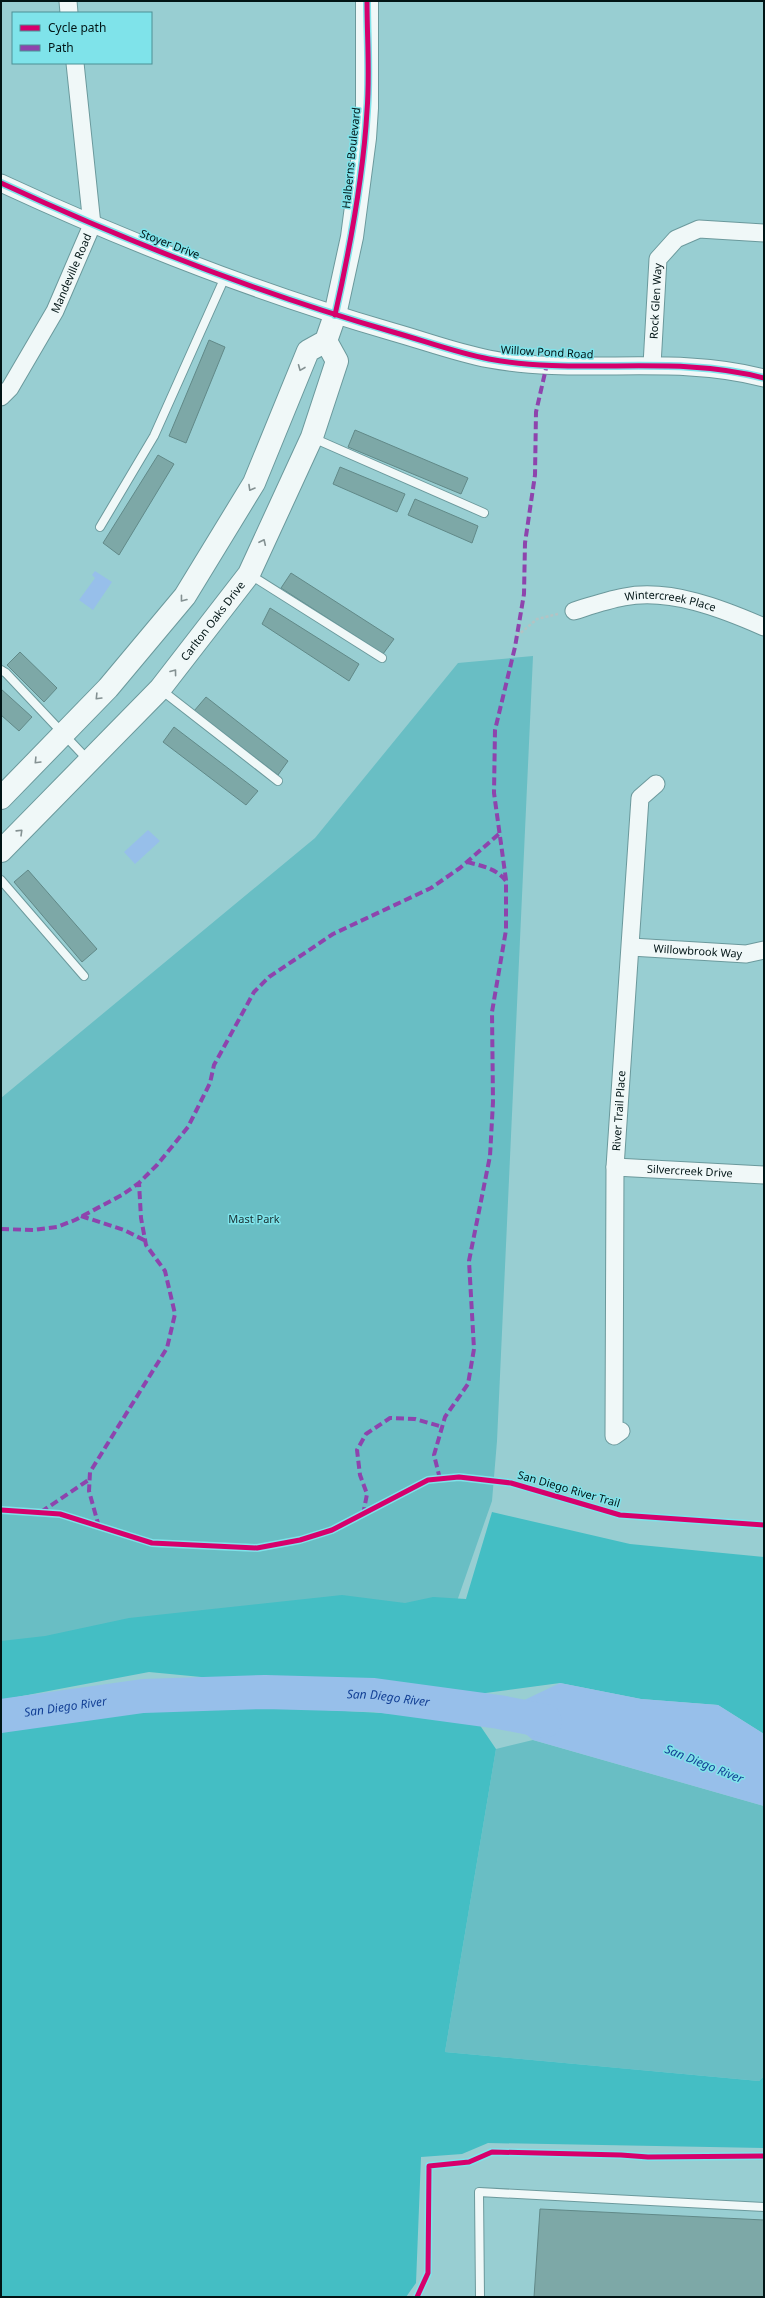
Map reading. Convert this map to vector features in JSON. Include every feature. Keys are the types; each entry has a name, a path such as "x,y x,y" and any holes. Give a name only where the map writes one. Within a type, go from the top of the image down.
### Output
{"main road":[{"name":"Halberns Boulevard","path":"335,315 352,237 365,138 368,108 367,1"},
{"path":"1,798 108,688 185,596 254,483 308,351 326,341 335,315"},
{"name":"Carlton Oaks Drive","path":"1,851 160,689 249,574 312,437 337,361 326,341"}],"street":[{"path":"68,1 69,12"},
{"name":"Mandeville Road","path":"1,398 10,388 55,311 92,225 75,64"},
{"name":"Stoyer Drive","path":"1,183 92,225 225,276 335,315"},
{"name":"Rock Glen Way","path":"652,365 658,259 676,239 699,229 764,233"},
{"name":"Willow Pond Road","path":"335,315 489,359 547,364 652,365 735,372 764,378"},
{"name":"Wintercreek Place","path":"574,611 625,596 671,598 717,608 764,627"},
{"name":"River Trail Place","path":"621,1431 614,1436 615,1167 640,798 656,784"},
{"name":"Willowbrook Way","path":"631,947 746,954 764,950"},
{"name":"Silvercreek Drive","path":"615,1167 764,1176"}],"lane":[{"path":"100,527 154,436 225,276"},
{"path":"312,437 484,513"},
{"path":"249,574 382,658"},
{"path":"1,670 6,673 90,761"},
{"path":"160,689 278,782"},
{"path":"1,880 84,976"},
{"path":"480,2297 478,2192 764,2207"}],"path":[{"path":"517,636 537,620 574,611"}],"green space":[{"name":"Mast Park","path":"533,656 497,1441 492,1501 456,1604 1,1670 1,1098 315,838 458,663"},
{"path":"533,1740 764,1806 764,2076 759,2081 445,2052 496,1749"}],"shaded area":[{"path":"492,1512 630,1544 764,1557 764,1734 718,1705 641,1699 560,1683 463,1696 263,1683 149,1672 1,1700 1,1641 45,1636 129,1618 342,1595 405,1603 433,1597 466,1599"},
{"path":"270,1707 475,1718 496,1749 445,2052 759,2081 764,2076 764,2148 488,2143 462,2154 421,2157 416,2283 406,2297 1,2297 1,1728 149,1708"}],"water":[{"path":"95,571 112,582 93,610 79,600 95,578 92,575"},
{"path":"148,830 160,841 135,864 124,852"},
{"path":"560,1683 641,1699 718,1705 764,1734 764,1806 533,1740 499,1712"}],"building":[{"path":"209,340 225,347 186,443 169,436"},
{"path":"355,430 468,478 461,494 348,447"},
{"path":"158,455 174,464 119,555 103,543"},
{"path":"340,467 405,494 397,512 333,484"},
{"path":"415,499 478,526 472,543 408,515"},
{"path":"291,573 394,639 383,654 281,588"},
{"path":"270,608 359,664 349,681 262,624"},
{"path":"20,652 57,688 44,702 7,665"},
{"path":"1,689 32,717 19,731 1,715"},
{"path":"206,697 288,761 278,775 194,711"},
{"path":"174,727 258,791 246,805 163,742"},
{"path":"28,870 97,949 82,962 14,882"},
{"path":"540,2209 764,2220 764,2297 534,2297"}],"waterway":[{"name":"San Diego River","path":"1,1716 143,1696 265,1692 374,1695 499,1712 545,1721"}],"marked path":[{"path":"440,1479 434,1455 445,1417 468,1384 474,1349 469,1261 490,1156 493,1102 492,1012 506,930 506,880 494,793 495,730 515,647 524,594 525,543 535,475 536,412 547,364"},
{"path":"1,1229 33,1230 57,1227 75,1220 122,1195 139,1183 157,1165 188,1127 210,1083 214,1065 254,992 269,977 333,934 431,888 460,868 500,833"},
{"path":"467,862 493,870 506,881"},
{"path":"99,1527 89,1491 90,1472 167,1348 175,1314 165,1271 146,1245 141,1218 139,1183"},
{"path":"81,1216 124,1230 146,1241"},
{"path":"363,1515 367,1494 360,1475 357,1450 366,1434 390,1418 415,1419 443,1427"},
{"path":"41,1512 90,1479"}],"cycle path":[{"path":"335,315 355,214 365,137 368,97 367,1"},
{"path":"1,183 97,226 194,265 293,301 465,354 523,364 558,366 696,367 730,371 764,378"},
{"name":"San Diego River Trail","path":"1,1510 60,1514 152,1543 257,1548 300,1540 332,1530 428,1480 459,1477 511,1483 620,1515 764,1525"},
{"path":"417,2297 428,2273 429,2166 469,2162 492,2152 648,2157 764,2156"}]}
